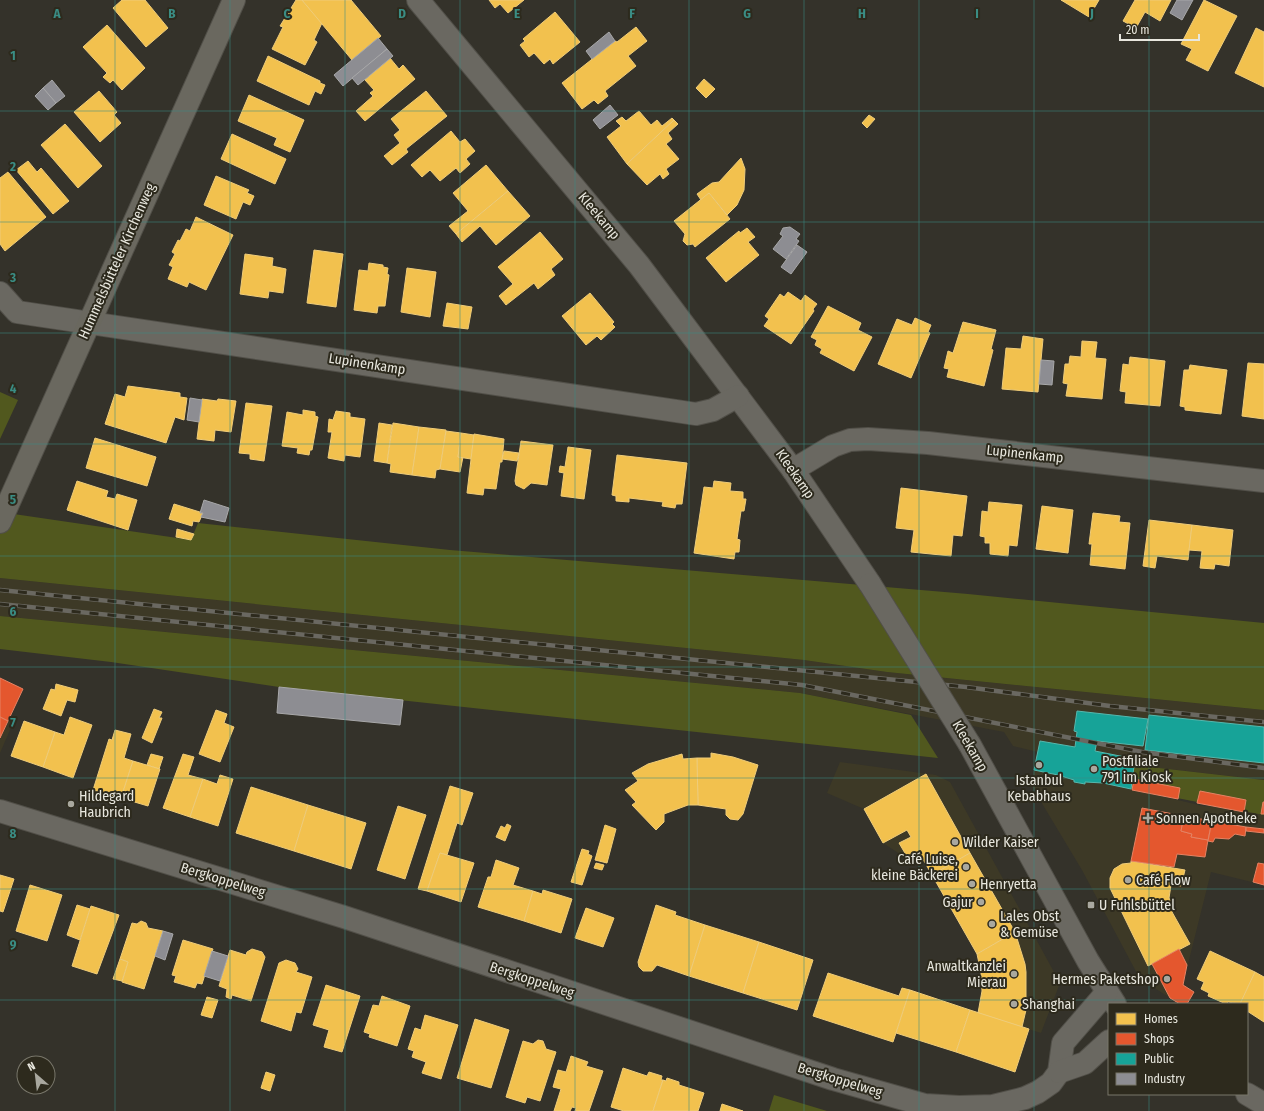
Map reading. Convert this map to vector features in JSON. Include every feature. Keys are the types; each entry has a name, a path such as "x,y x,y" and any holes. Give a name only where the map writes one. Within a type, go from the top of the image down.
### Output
{"street":[{"name":"Hummelsbütteler Kirchenweg","path":"2,518 234,0"},
{"name":"Kleekamp","path":"418,0 639,265 793,470 870,584 970,745 1088,962 1111,998"},
{"name":"Lupinenkamp","path":"0,293 17,312 696,414 713,410 738,396"},
{"name":"Lupinenkamp","path":"793,470 818,453 833,446 850,440 868,439 928,444 1264,481"},
{"name":"Bergkoppelweg","path":"0,811 344,917 833,1079 925,1105 973,1107 993,1106 1025,1098 1038,1092 1051,1083 1059,1072 1085,1063 1108,1042"},
{"path":"1059,1072 1064,1043 1111,998"},
{"path":"1248,1095 1264,1104"}],"shaded area":[{"path":"0,578 804,660 887,672 1264,710 1264,780 1134,765 1131,789 1203,806 1264,809 1264,885 1211,872 1183,984 1194,992 1188,1003 1178,1003 1140,979 1082,870 1031,785 1038,752 1013,746 1004,732 800,693 0,616"},
{"path":"0,717 13,723 0,753"},
{"path":"840,762 936,775 950,782 1060,983 1041,1033 978,1013 982,991 981,973 977,954 921,854 909,860 883,843 864,809 827,793"}],"green space":[{"path":"0,392 18,400 0,439"},
{"path":"0,512 191,540 198,523 450,550 968,594 1264,623 1264,710 887,672 804,660 0,578"},
{"path":"0,616 800,693 911,715 938,758 279,687 111,662 0,649"},
{"path":"1133,765 1264,780 1264,815 1131,789"},
{"path":"774,1095 827,1111 769,1111"}],"building: Homes":[{"path":"122,0 145,0 168,28 146,47 113,8"},
{"path":"296,0 302,0 322,23 314,40 317,42 305,65 272,49 283,27 280,26"},
{"path":"302,0 351,0 381,36 352,60"},
{"path":"489,0 524,0 508,13 500,4 495,8"},
{"path":"1061,0 1099,0 1089,17"},
{"path":"1135,0 1171,0 1160,21 1145,12 1136,28 1123,21"},
{"path":"1204,0 1237,16 1208,71 1186,60 1192,49 1181,44"},
{"path":"555,12 580,42 553,64 550,59 544,64 534,53 529,57 520,45 525,41 523,39"},
{"path":"107,25 145,68 122,90 113,80 110,83 103,77 107,73 83,47"},
{"path":"636,27 647,41 628,56 636,66 605,91 608,96 598,104 594,100 582,109 562,83 615,41 617,42"},
{"path":"1256,28 1264,32 1264,87 1235,73"},
{"path":"268,56 320,81 320,83 325,85 321,94 315,91 309,105 257,81"},
{"path":"390,58 399,69 403,65 415,79 365,121 356,111 373,96 370,93 374,90 365,80"},
{"path":"704,79 715,89 706,98 696,88"},
{"path":"99,91 117,112 114,115 121,123 100,142 74,112"},
{"path":"426,91 447,116 406,149 408,152 392,165 384,156 400,143 394,135 400,130 391,119"},
{"path":"249,95 304,120 290,152 274,145 277,138 238,121"},
{"path":"639,111 651,125 657,120 662,126 672,118 674,120 627,164 607,137 621,126 616,121 622,117 626,121"},
{"path":"869,115 875,119 867,128 862,123"},
{"path":"674,120 678,124 668,133 672,139 666,144 679,159 666,169 669,174 663,179 660,174 647,185 627,164"},
{"path":"65,124 102,166 78,188 41,145"},
{"path":"451,131 460,142 465,139 475,151 466,159 470,164 460,173 456,168 440,181 430,170 422,177 411,165"},
{"path":"232,134 286,159 275,184 221,159"},
{"path":"741,158 745,169 744,190 737,205 727,215 709,193 701,200 697,194 712,183 719,182"},
{"path":"28,161 37,172 41,168 69,201 53,214 16,170"},
{"path":"486,165 508,191 456,234 449,226 468,211 453,193"},
{"path":"8,172 46,217 5,251 0,244 0,178"},
{"path":"216,176 249,190 247,193 254,196 250,205 243,202 236,219 204,205"},
{"path":"508,191 530,216 496,245 480,226 462,242 456,234"},
{"path":"709,193 730,219 695,247 693,244 687,245 683,241 685,234 674,221"},
{"path":"196,217 233,235 206,290 189,282 187,287 168,279 173,267 169,265 175,254 172,252 186,229 190,231"},
{"path":"747,228 755,237 748,242 759,255 726,282 706,258 739,231 740,233"},
{"path":"540,232 563,259 551,269 555,275 538,289 534,283 506,305 499,296 513,284 498,267"},
{"path":"314,250 343,254 336,307 307,303"},
{"path":"245,254 273,258 272,266 286,269 283,293 269,291 268,298 240,294"},
{"path":"369,263 383,265 383,267 388,268 387,274 389,275 385,306 378,306 377,313 354,310 359,270 368,271"},
{"path":"407,268 436,272 430,317 401,312"},
{"path":"788,292 801,301 805,295 817,304 813,309 814,311 791,344 764,326 769,319 765,316 780,294 784,297"},
{"path":"590,293 614,322 612,324 615,327 601,340 597,336 586,345 562,316"},
{"path":"447,303 472,307 468,329 443,326"},
{"path":"828,306 861,323 858,330 872,337 854,371 820,353 822,349 815,345 817,340 811,337"},
{"path":"915,318 931,325 928,332 930,333 911,378 878,364 897,319 912,325"},
{"path":"963,322 996,330 991,349 993,350 984,386 947,377 949,369 944,368 948,351 953,353"},
{"path":"1023,336 1043,339 1038,392 1002,389 1006,348 1021,349"},
{"path":"1082,341 1097,342 1095,358 1106,359 1102,399 1066,396 1068,384 1063,383 1065,364 1069,364 1070,356 1081,357"},
{"path":"1130,357 1165,361 1160,406 1125,403 1126,392 1120,391 1123,364 1129,365"},
{"path":"1248,363 1264,364 1264,419 1242,416"},
{"path":"1190,365 1227,370 1221,414 1185,410 1185,407 1180,406 1184,370 1189,370"},
{"path":"128,386 180,393 180,397 187,398 184,420 175,417 166,443 105,424 115,394 125,397"},
{"path":"202,399 236,401 231,432 215,430 214,441 197,439"},
{"path":"246,403 272,406 264,461 250,459 250,454 239,453"},
{"path":"303,410 315,412 315,416 318,417 312,450 310,450 309,455 297,453 298,448 282,446 287,412 303,415"},
{"path":"336,411 350,413 350,417 365,419 360,457 345,455 344,461 328,458 332,432 328,432 329,419 333,420"},
{"path":"379,423 392,425 387,463 374,461"},
{"path":"393,423 419,427 412,475 390,472 391,464 387,463"},
{"path":"419,427 446,430 440,469 436,470 435,478 412,475"},
{"path":"446,431 461,433 458,457 463,457 460,472 440,469"},
{"path":"461,433 474,435 471,459 458,457"},
{"path":"474,434 504,439 502,462 500,462 496,489 484,488 483,495 467,493"},
{"path":"95,438 156,457 147,486 86,468"},
{"path":"521,441 553,445 547,485 531,483 524,489 516,485 515,481"},
{"path":"568,447 591,450 584,499 561,496 564,473 559,472 560,466 565,467"},
{"path":"504,451 519,453 517,461 502,459"},
{"path":"617,455 687,463 682,504 676,504 675,508 662,506 663,502 629,498 629,502 616,501 616,496 612,495"},
{"path":"77,481 108,491 106,497 115,499 117,494 137,500 128,530 67,510"},
{"path":"714,481 731,483 730,491 743,492 743,499 746,499 744,511 741,511 737,539 740,540 739,552 735,552 734,559 694,553 704,487 713,488"},
{"path":"901,488 967,496 962,536 953,535 951,556 911,552 914,530 896,528"},
{"path":"989,502 1022,505 1017,546 1009,545 1008,556 990,554 990,543 985,543 985,537 980,536 982,511 988,512"},
{"path":"174,504 203,513 199,522 193,521 192,526 169,519"},
{"path":"1042,506 1073,510 1068,553 1036,549"},
{"path":"1093,513 1120,516 1119,522 1130,523 1125,569 1090,565 1092,544 1089,544"},
{"path":"1149,520 1192,525 1188,560 1157,556 1155,568 1143,566"},
{"path":"1192,525 1233,530 1229,566 1215,564 1214,569 1200,568 1202,551 1189,550"},
{"path":"177,529 194,534 191,540 176,537"},
{"path":"56,684 78,690 75,702 67,700 61,716 43,709 51,689 55,690"},
{"path":"154,709 162,712 159,718 162,718 152,743 142,738"},
{"path":"216,710 227,714 224,723 234,727 220,762 199,754"},
{"path":"70,717 92,725 73,778 43,767 55,732 64,735"},
{"path":"24,721 55,732 43,767 11,756"},
{"path":"115,730 131,734 124,758 133,761 121,798 93,790 109,739 112,740"},
{"path":"711,753 733,757 758,765 743,814 738,820 730,819 726,815 726,809 698,805 697,758 711,758"},
{"path":"151,754 163,757 159,769 147,765"},
{"path":"183,754 194,757 188,775 203,779 190,817 163,808"},
{"path":"682,754 683,759 697,758 698,805 688,805 664,814 664,822 656,830 632,805 636,802 625,790 638,781 632,773 648,764"},
{"path":"133,761 160,769 148,806 121,798"},
{"path":"926,774 970,853 932,875 920,854 909,860 899,843 911,837 907,830 883,843 864,809"},
{"path":"220,775 233,779 218,826 190,817 203,779 217,784"},
{"path":"450,786 473,793 462,825 457,823 447,855 440,853 427,891 418,889"},
{"path":"251,787 308,805 294,851 236,833"},
{"path":"308,805 366,823 351,869 294,851"},
{"path":"398,806 426,815 405,879 377,870"},
{"path":"507,824 511,826 505,841 496,837 501,826 505,828"},
{"path":"605,825 616,829 607,863 595,860"},
{"path":"582,849 589,851 588,854 592,856 582,885 571,882"},
{"path":"440,853 474,863 461,902 427,891"},
{"path":"970,853 1015,932 977,954 932,875"},
{"path":"496,860 519,868 513,885 533,891 524,921 478,907 488,877 491,877"},
{"path":"1131,861 1185,870 1181,886 1171,885 1169,898 1175,911 1172,912 1190,944 1148,966 1110,888 1110,878 1114,869 1122,864 1131,863"},
{"path":"596,863 604,865 602,870 594,868"},
{"path":"0,875 14,879 3,912 0,911"},
{"path":"30,885 62,895 47,941 16,931"},
{"path":"543,890 572,899 561,933 524,921 533,891 542,894"},
{"path":"77,905 90,909 80,940 67,935"},
{"path":"656,905 676,912 675,915 705,925 689,976 657,965 652,971 643,971 639,967 638,962"},
{"path":"91,906 119,915 97,974 72,966"},
{"path":"586,908 614,918 603,947 575,938"},
{"path":"141,921 146,923 148,928 163,931 144,989 122,982 128,962 120,959 132,923 137,924"},
{"path":"705,925 759,942 743,993 689,976"},
{"path":"1015,932 1026,972 1026,1010 1022,1027 978,1013 982,991 981,973 977,954"},
{"path":"183,940 213,949 202,984 197,983 195,988 174,982 176,976 172,975"},
{"path":"759,942 813,960 797,1010 743,993"},
{"path":"252,949 262,952 265,957 251,1001 232,995 231,999 226,997 227,989 219,986 230,950 246,955 247,952"},
{"path":"1210,951 1255,972 1240,1003 1224,1003 1208,996 1209,993 1201,989 1204,982 1197,979"},
{"path":"120,959 128,962 122,981 113,979"},
{"path":"286,960 295,963 298,969 296,972 312,977 301,1013 296,1012 291,1031 261,1021 279,963"},
{"path":"1255,972 1264,977 1264,1022 1248,1012 1248,1003 1240,1003"},
{"path":"828,973 899,996 902,988 910,990 893,1042 813,1016"},
{"path":"326,985 360,996 342,1052 324,1047 329,1030 313,1025"},
{"path":"910,990 970,1010 956,1052 896,1033"},
{"path":"382,996 410,1006 397,1046 369,1037 370,1034 364,1032 373,1005 379,1006"},
{"path":"207,997 218,1000 212,1018 201,1015"},
{"path":"970,1010 1029,1029 1015,1072 956,1052"},
{"path":"425,1015 458,1025 441,1079 422,1073 426,1062 412,1057 414,1051 408,1049 415,1028 421,1030"},
{"path":"475,1019 509,1030 491,1088 457,1078"},
{"path":"538,1040 543,1041 546,1049 556,1052 540,1101 527,1097 525,1103 506,1097 523,1041 533,1044"},
{"path":"571,1056 588,1062 586,1066 603,1071 589,1111 575,1111 576,1108 572,1107 570,1111 554,1111 561,1089 553,1087 558,1070 566,1072"},
{"path":"623,1068 647,1076 649,1072 662,1076 661,1080 663,1080 653,1111 624,1111 611,1107"},
{"path":"266,1072 275,1075 270,1091 261,1088"},
{"path":"667,1078 679,1082 679,1085 704,1093 698,1111 653,1111 663,1080 666,1081"},
{"path":"722,1104 743,1111 720,1111"}],"building: Shops":[{"path":"0,678 23,689 8,721 0,717"},
{"path":"0,717 8,721 0,738"},
{"path":"1134,779 1180,788 1178,799 1132,790"},
{"path":"1200,791 1246,800 1244,812 1197,803"},
{"path":"1263,802 1264,814 1261,814"},
{"path":"1142,808 1184,816 1181,831 1192,834 1191,837 1208,840 1205,857 1177,854 1174,867 1131,861"},
{"path":"1184,816 1212,821 1208,840 1191,837 1192,834 1181,831"},
{"path":"1212,821 1246,827 1245,836 1235,834 1229,839 1215,838 1213,842 1208,841"},
{"path":"1246,827 1264,829 1264,833 1246,831"},
{"path":"1258,863 1264,864 1264,885 1253,882"},
{"path":"1179,949 1187,965 1183,985 1194,992 1188,1003 1178,1003 1170,998 1152,964"}],"building: Public":[{"path":"1077,711 1148,719 1143,746 1097,741 1095,751 1135,759 1131,789 1103,783 1085,782 1085,784 1074,782 1074,780 1058,775 1034,770 1040,741 1075,747 1077,732 1074,731"},
{"path":"1149,715 1264,727 1264,763 1145,750"}],"building: Industry":[{"path":"1177,0 1193,0 1182,20 1170,13"},
{"path":"609,32 615,41 592,59 586,51"},
{"path":"378,38 387,49 343,86 334,75"},
{"path":"387,49 393,56 358,85 352,78"},
{"path":"52,80 65,96 56,103 43,88"},
{"path":"43,88 56,103 48,110 35,96"},
{"path":"610,105 618,115 600,129 593,120"},
{"path":"790,227 800,234 796,239 799,241 786,259 773,249 783,236 780,234 783,228"},
{"path":"797,245 807,252 791,274 781,267"},
{"path":"1041,360 1054,361 1052,385 1039,384"},
{"path":"190,398 202,400 199,422 187,420"},
{"path":"204,500 229,508 225,522 201,517 203,513 200,513"},
{"path":"279,687 403,700 400,725 277,713"},
{"path":"163,931 173,934 165,960 155,956"},
{"path":"212,951 228,956 220,981 204,976"}],"railway":[{"path":"0,590 966,687 1110,706 1264,722"},
{"path":"0,604 802,685 1142,752 1264,768"}],"place":[{"name":"Istanbul Kebabhaus","path":"1039,765"},
{"name":"Postfiliale 791 im Kiosk","path":"1094,769"},
{"name":"Hildegard Haubrich","path":"71,804"},
{"name":"Sonnen Apotheke","path":"1148,818"},
{"name":"Wilder Kaiser","path":"955,842"},
{"name":"Café Luise, kleine Bäckerei","path":"966,867"},
{"name":"Café Flow","path":"1128,880"},
{"name":"Henryetta","path":"972,884"},
{"name":"Gajur","path":"981,902"},
{"name":"U Fuhlsbüttel","path":"1091,905"},
{"name":"Lales Obst & Gemüse","path":"992,924"},
{"name":"Anwaltkanzlei Mierau","path":"1014,974"},
{"name":"Hermes Paketshop","path":"1167,979"},
{"name":"Shanghai","path":"1014,1004"}]}
